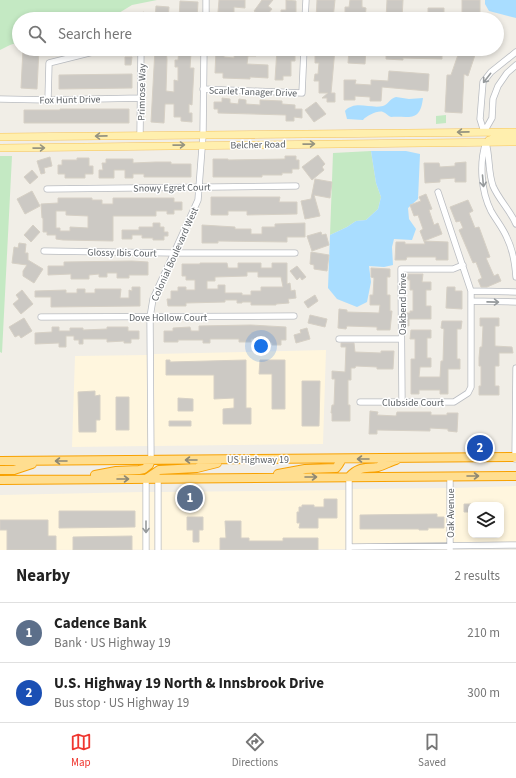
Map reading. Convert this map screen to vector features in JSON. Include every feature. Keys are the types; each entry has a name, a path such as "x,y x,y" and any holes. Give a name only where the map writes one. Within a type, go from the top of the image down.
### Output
{"highway":[{"path":"349,477 358,469 378,466 402,458"},
{"name":"US Highway 19","path":"0,461 516,458"},
{"path":"258,478 305,469 336,468 342,459"},
{"path":"69,479 116,471 144,469 151,460"},
{"path":"146,478 165,468 197,468 233,460"},
{"path":"0,470 14,470 41,461"},
{"name":"US Highway 19","path":"0,480 516,476"}],"main road":[{"path":"443,143 453,139 475,139 481,136 484,132"},
{"name":"Belcher Road","path":"2,137 516,132"},
{"path":"486,142 495,138 516,136"},
{"path":"2,137 2,148"},
{"name":"Belcher Road","path":"2,148 516,142"}],"street":[{"path":"206,0 206,12"},
{"path":"305,12 306,0"},
{"path":"484,132 480,119 483,82 491,72 516,52"},
{"path":"48,100 49,63 77,56"},
{"name":"Primrose Way","path":"140,135 141,56"},
{"name":"Colonial Boulevard West","path":"151,460 150,317 153,299 198,200 203,135 204,56"},
{"name":"Scarlet Tanager Drive","path":"203,89 302,93 304,56"},
{"path":"484,132 492,118 493,99 498,86 507,73 516,65"},
{"name":"Fox Hunt Drive","path":"0,99 48,100 141,98"},
{"path":"486,142 489,153 490,176 494,187 516,224"},
{"path":"486,142 482,153 483,184 491,211 507,237 514,259 516,276"},
{"name":"Snowy Egret Court","path":"47,189 296,186"},
{"name":"Clubside Court","path":"360,402 454,402 468,393 471,387 471,291 438,192"},
{"name":"Glossy Ibis Court","path":"44,251 295,253"},
{"name":"Oakbend Drive","path":"402,402 401,269 453,269 463,265"},
{"path":"471,291 516,292"},
{"path":"471,301 516,302"},
{"name":"Dove Hollow Court","path":"41,317 294,316"},
{"path":"338,338 402,340"},
{"path":"516,368 516,458"},
{"name":"Oak Avenue","path":"450,476 450,548"},
{"path":"349,477 349,549 450,548 516,545"},
{"path":"146,478 146,550"},
{"path":"158,478 158,550"}],"shaded area":[{"path":"326,350 323,444 154,446 154,354"},
{"path":"148,355 148,446 72,447 75,356"},
{"path":"516,486 516,543 453,543 453,488"},
{"path":"447,488 447,543 352,544 352,489"},
{"path":"346,490 346,549 0,550 0,495 143,492 143,507 149,508 149,492 155,492 155,508 161,508 161,492"}],"green space":[{"path":"0,0 157,0 132,5 120,12 12,12 12,44 0,50"},
{"path":"446,115 446,123 436,124 436,116"},
{"path":"371,151 376,183 381,197 378,209 366,220 356,221 330,235 333,153"},
{"path":"0,156 12,156 2,353 0,352"}],"water":[{"path":"485,0 516,0 516,18 504,15 504,12 489,11 485,4"},
{"path":"396,97 409,99 423,98 420,111 409,117 391,117 384,112 378,112 363,120 347,119 345,111 353,106 383,106"},
{"path":"371,151 406,151 420,154 418,199 408,208 409,219 416,229 412,240 394,239 392,247 393,265 384,267 369,266 371,282 367,302 357,307 337,299 328,288 330,235 356,221 366,220 378,209 381,197 376,183"}],"building":[{"path":"219,0 245,0 245,8 234,7 234,12 218,12"},
{"path":"262,0 273,0 268,6 272,9 270,12 254,11"},
{"path":"286,0 296,1 296,12 281,12 281,10 286,10"},
{"path":"317,0 335,0 334,12 316,12"},
{"path":"350,0 362,0 362,7 366,8 366,12 345,12 345,7 349,7"},
{"path":"387,0 403,0 402,12 386,12"},
{"path":"462,0 480,0 480,12 462,12"},
{"path":"180,1 198,2 197,12 179,12"},
{"path":"156,6 169,7 169,12 156,12"},
{"path":"428,8 444,8 444,12 428,12"},
{"path":"23,56 39,56 37,89 21,88"},
{"path":"155,56 167,56 166,91 174,92 174,80 178,81 178,67 175,67 175,60 178,60 178,56 191,56 190,68 194,68 192,105 189,104 189,113 192,113 192,122 181,121 181,117 174,117 174,104 165,104 164,123 151,122"},
{"path":"216,56 234,58 234,56 248,56 247,64 268,65 268,78 223,78 223,73 215,73"},
{"path":"277,56 295,56 295,61 291,61 291,76 283,76 283,80 275,80"},
{"path":"315,56 334,56 331,93 335,93 335,102 327,102 327,98 322,98 328,93 319,93 319,81 314,81 315,74 318,74 319,63 315,63"},
{"path":"348,56 366,56 365,64 348,63"},
{"path":"386,56 442,56 442,59 386,59"},
{"path":"458,56 475,56 468,76 464,74 462,113 445,112 447,75 451,75"},
{"path":"125,57 132,57 131,65 125,65"},
{"path":"389,71 429,74 428,91 382,87 381,101 370,101 370,97 355,96 355,100 344,100 344,80 356,80 355,84 371,85 371,80 388,81"},
{"path":"132,74 132,88 59,89 59,75"},
{"path":"222,98 230,99 230,103 238,104 239,99 246,100 246,104 260,105 260,100 282,101 282,104 295,105 295,109 302,109 302,118 294,117 294,121 286,121 286,115 218,113 218,109 214,109 214,102 222,102"},
{"path":"316,102 326,114 314,122 305,110"},
{"path":"129,109 129,123 24,123 24,110"},
{"path":"318,155 325,164 322,167 324,170 312,180 302,167"},
{"path":"285,156 296,156 296,160 299,160 299,169 292,169 292,173 282,173 282,175 262,175 262,177 213,177 213,159 285,159"},
{"path":"50,157 52,166 44,168 45,173 41,174 37,161"},
{"path":"77,158 89,158 89,166 93,166 93,174 85,174 85,178 65,178 65,174 58,174 58,165 62,165 62,160 77,160"},
{"path":"106,159 133,159 133,163 171,162 171,164 191,164 191,177 144,177 144,174 133,174 133,178 125,178 125,170 114,170 114,178 99,178 99,170 103,170 102,163 106,163"},
{"path":"466,162 466,182 455,182 455,178 440,179 440,182 425,183 424,163 439,163 440,167 455,166 455,163"},
{"path":"32,170 38,177 30,184 24,177"},
{"path":"315,179 332,182 330,198 314,195 320,216 305,219 301,201 311,199"},
{"path":"32,191 40,206 25,214 17,199"},
{"path":"426,194 432,209 429,210 434,225 438,223 442,234 424,241 448,242 448,260 436,260 436,257 407,257 406,260 395,260 396,242 405,242 405,244 425,244 420,231 423,229 418,215 414,216 410,205 421,201 419,197"},
{"path":"211,197 280,197 279,202 297,202 297,214 247,215 247,211 228,211 228,215 211,215"},
{"path":"58,198 92,198 92,200 102,200 102,204 113,204 113,198 174,198 174,202 182,202 182,210 174,210 174,214 167,214 167,211 156,211 156,216 113,216 113,241 63,240 56,239 56,235 47,235 47,232 43,232 41,204 58,203","holes":["56,211 66,211 66,215 88,216 88,228 70,227 70,231 60,231 60,228 56,228"]},
{"path":"468,200 473,211 469,213 475,228 479,227 490,257 486,258 494,276 498,274 501,281 487,287 481,287 478,280 482,278 476,262 473,263 459,230 463,228 460,221 456,222 450,207"},
{"path":"153,223 160,223 160,227 164,227 164,232 168,232 168,236 164,236 164,240 142,238 142,235 132,235 132,239 122,239 122,230 139,230 139,227 153,227"},
{"path":"305,223 305,237 287,237 287,242 218,241 218,243 202,243 202,225 235,227 235,229 251,229 251,234 262,234 262,227 275,227 275,224"},
{"path":"33,225 40,232 31,242 24,235"},
{"path":"321,232 322,235 326,234 329,245 312,251 307,236"},
{"path":"19,243 26,244 25,253 28,253 28,260 43,269 34,283 23,276 23,271 27,265 12,263 14,247 18,248"},
{"path":"311,252 329,255 327,271 314,269 314,265 310,264"},
{"path":"64,262 148,262 148,275 129,275 129,278 117,278 117,273 107,273 107,277 99,277 99,274 89,275 89,279 71,279 71,274 48,275 48,266 64,266"},
{"path":"227,263 228,268 238,268 238,263 261,263 261,268 272,268 272,263 287,263 287,284 290,283 291,291 295,290 296,298 288,299 289,303 276,305 251,305 251,302 237,303 237,300 225,300 225,302 186,303 186,306 168,306 167,299 171,299 171,291 178,291 178,287 186,287 186,290 195,290 195,280 186,280 186,276 182,276 182,264","holes":["247,272 258,272 258,277 281,277 283,287 261,287 261,291 251,291 251,295 242,295 242,293 225,293 225,285 218,285 218,289 207,289 207,281 215,281 215,277 247,276"]},
{"path":"297,266 306,277 302,280 300,277 297,280 290,271"},
{"path":"371,268 390,269 390,277 387,277 387,295 390,295 390,311 392,311 390,330 377,330 377,327 347,326 346,329 338,328 339,309 347,310 347,312 379,313 380,305 370,305 370,295 373,295 374,278 371,277"},
{"path":"408,274 423,274 422,282 431,282 431,290 426,290 426,306 431,306 431,319 409,319 409,326 406,326 406,313 413,311 413,290 410,290 410,280 407,280"},
{"path":"132,287 140,287 140,306 51,307 51,297 35,297 35,291 66,290 66,293 77,293 77,289 85,289 85,293 95,293 95,289 121,289 120,298 129,298 129,290 132,291"},
{"path":"447,287 455,287 455,291 462,291 462,309 446,308"},
{"path":"22,290 33,304 21,314 13,304 19,299 16,295"},
{"path":"315,295 318,301 308,308 304,302"},
{"path":"310,315 327,319 325,327 308,323"},
{"path":"24,318 32,331 21,338 19,335 15,337 9,327"},
{"path":"480,318 499,318 499,326 495,326 495,346 512,347 513,353 499,353 499,366 495,366 495,386 499,386 499,395 479,395 479,386 481,386 481,366 479,366 479,358 480,347 482,347 483,326 480,326"},
{"path":"442,321 462,321 461,329 457,329 457,359 460,359 460,369 448,369 448,394 440,394 440,390 419,390 419,394 411,394 411,359 415,359 415,339 410,339 411,330 431,330 431,338 427,338 427,358 431,358 431,367 420,367 419,377 440,377 441,361 443,361 444,329 441,328"},
{"path":"251,325 286,327 286,340 281,340 281,345 261,343 261,339 251,339 251,342 239,342 239,339 210,339 210,343 203,343 203,340 178,340 178,342 164,342 164,331 173,331 173,328 190,327 191,331 199,331 199,326"},
{"path":"52,327 59,327 59,331 70,331 70,328 83,328 83,330 107,329 107,327 128,327 128,331 139,331 139,339 131,339 131,343 124,343 124,341 107,342 107,339 83,339 83,344 79,344 79,340 74,340 74,336 66,336 66,347 59,347 59,343 35,344 35,333 52,332"},
{"path":"307,328 310,339 296,343 294,335 301,333 300,330"},
{"path":"341,343 354,343 355,352 381,353 381,351 394,351 393,369 377,369 377,367 356,366 355,368 351,368 351,380 348,380 348,405 350,405 350,421 332,421 331,413 332,405 334,405 335,379 332,379 332,371 345,372 346,347 341,347"},
{"path":"166,360 170,360 170,362 246,360 246,408 251,408 251,424 223,424 223,409 234,408 234,398 214,399 214,375 166,375"},
{"path":"260,360 285,360 285,409 272,409 272,374 259,374"},
{"path":"302,381 320,381 319,426 302,426"},
{"path":"95,391 95,396 100,395 100,420 96,420 96,432 79,432 78,392"},
{"path":"116,397 129,397 129,430 116,430"},
{"path":"178,398 193,399 193,411 178,411"},
{"path":"370,411 378,412 377,415 396,416 397,412 431,412 431,415 458,413 457,432 448,431 448,429 430,428 430,431 377,430 377,434 369,434"},
{"path":"169,421 191,421 191,426 169,426"},
{"path":"324,499 337,499 337,518 318,518 318,528 299,528 300,523 297,523 297,512 299,512 299,507 302,507 302,505 314,505 314,507 324,507"},
{"path":"464,504 468,504 468,512 464,512"},
{"path":"59,511 135,511 135,527 59,528"},
{"path":"437,514 437,517 444,517 444,528 428,528 428,530 360,529 360,515"},
{"path":"187,517 203,517 203,530 199,530 199,542 193,542 193,530 187,530"},
{"path":"0,520 48,520 48,536 56,536 56,550 7,550 7,530 0,530"},
{"path":"225,521 241,521 241,538 249,538 249,541 283,541 283,538 318,538 318,550 220,550 220,538 226,538"},
{"path":"132,536 132,550 73,550 73,537"}],"place":[{"name":"U.S. Highway 19 North & Innsbrook Drive","path":"480,448"},
{"name":"Cadence Bank","path":"190,498"}]}
